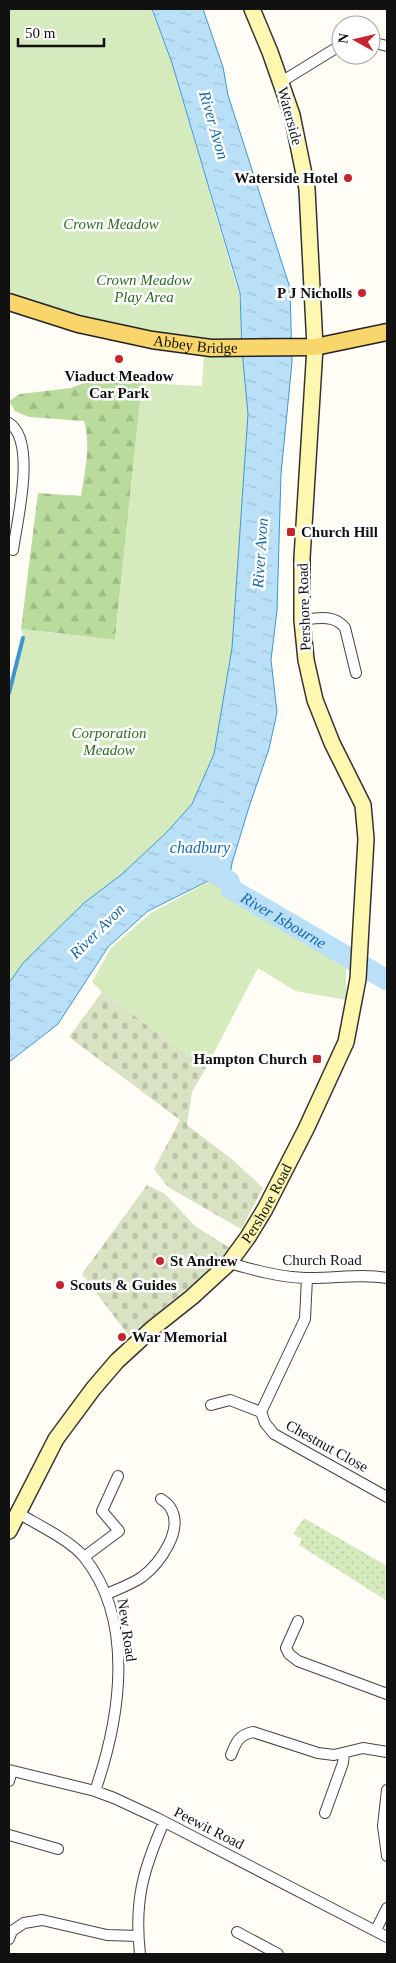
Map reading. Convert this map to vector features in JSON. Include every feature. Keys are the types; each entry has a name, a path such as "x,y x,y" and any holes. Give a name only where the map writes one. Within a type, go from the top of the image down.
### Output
{"main road":[{"name":"Waterside","path":"252,9 281,82 292,116 307,189 312,347"},
{"name":"Abbey Bridge","path":"9,302 78,324 152,340 211,348 312,347 387,332"},
{"name":"Pershore Road","path":"12,1524 56,1439 93,1389 117,1361 153,1328 192,1298 239,1251 265,1209 306,1129 346,1042 358,979 366,839 363,805 332,743 315,700 306,660 302,620 302,558 312,347"}],"street":[{"path":"281,82 331,51"},
{"path":"9,423 14,426 22,439 25,456 13,550"},
{"path":"302,620 322,617 341,622 346,628 356,674"},
{"name":"Church Road","path":"228,1263 263,1273 307,1278 368,1275 387,1278"},
{"path":"211,1405 230,1400 261,1412 304,1319 307,1278"},
{"name":"Chestnut Close","path":"261,1412 265,1423 274,1434 387,1497"},
{"path":"84,1557 118,1531 102,1511 118,1476"},
{"path":"107,1594 141,1577 159,1561 166,1551 174,1526 170,1507 161,1499"},
{"name":"New Road","path":"12,1524 66,1542 84,1557 107,1594 117,1640 117,1688 111,1729 95,1791"},
{"path":"298,1620 286,1648 289,1654 298,1661 387,1694"},
{"path":"231,1755 238,1739 243,1734 253,1732 274,1737 318,1753 334,1755 363,1748 387,1752"},
{"path":"325,1813 343,1763 344,1753"},
{"name":"Peewit Road","path":"10,1774 95,1791 164,1822 387,1936"},
{"path":"387,1790 382,1826 387,1856"},
{"path":"140,1954 137,1918 142,1883 146,1865 164,1822"},
{"path":"9,1836 58,1849"},
{"path":"376,1930 387,1908"},
{"path":"9,1939 12,1931 24,1923 42,1920 106,1935 138,1936"},
{"path":"237,1932 278,1954"},
{"path":"254,1954 258,1944"}],"green space":[{"name":"Crown Meadow","path":"9,9 151,9 172,64 239,294 242,346 165,342 9,299"},
{"name":"Corporation Meadow","path":"242,352 248,414 232,648 214,754 192,804 166,833 122,874 84,903 23,963 9,983 9,693 23,638 21,629 115,640 142,383 202,386 204,354"},
{"path":"106,374 142,383 115,640 21,629 38,493 81,496 87,458 87,440 84,421 29,417 15,411 9,401 20,394 71,388"},
{"path":"210,881 229,881 231,889 346,955 346,1000 295,991 258,968 206,1068 102,992 92,982 111,948 151,913"},
{"path":"102,992 206,1068 192,1092 187,1125 234,1161 263,1188 241,1229 168,1187 154,1169 180,1120 69,1037"},
{"path":"147,1185 165,1194 195,1226 230,1248 211,1269 129,1336 82,1274"},
{"path":"304,1518 387,1566 387,1601 299,1545 302,1539 293,1534"}],"water":[{"name":"chadbury","path":"152,9 203,9 223,67 228,95 290,288 292,362 281,474 277,610 271,660 277,712 269,749 232,863 229,881 210,880 148,911 108,947 58,1024 9,1062 9,983 23,963 84,903 122,874 166,833 192,804 214,754 232,648 248,414 242,350 240,293 172,63"}],"waterway":[{"path":"9,693 23,638"},
{"name":"River Isbourne","path":"204,867 229,881 231,889 387,980"}],"place":[{"name":"Waterside Hotel","path":"348,178"},
{"name":"P J Nicholls","path":"362,293"},
{"name":"Viaduct Meadow Car Park","path":"119,359"},
{"name":"Church Hill","path":"291,532"},
{"name":"Hampton Church","path":"317,1059"},
{"name":"St Andrew","path":"160,1261"},
{"name":"Scouts & Guides","path":"60,1285"},
{"name":"War Memorial","path":"122,1337"}],"water label":[{"name":"River Avon","path":"214,125"},
{"name":"River Avon","path":"260,553"},
{"name":"River Avon","path":"97,931"}],"park label":[{"name":"Crown Meadow Play Area","path":"144,288"}]}
